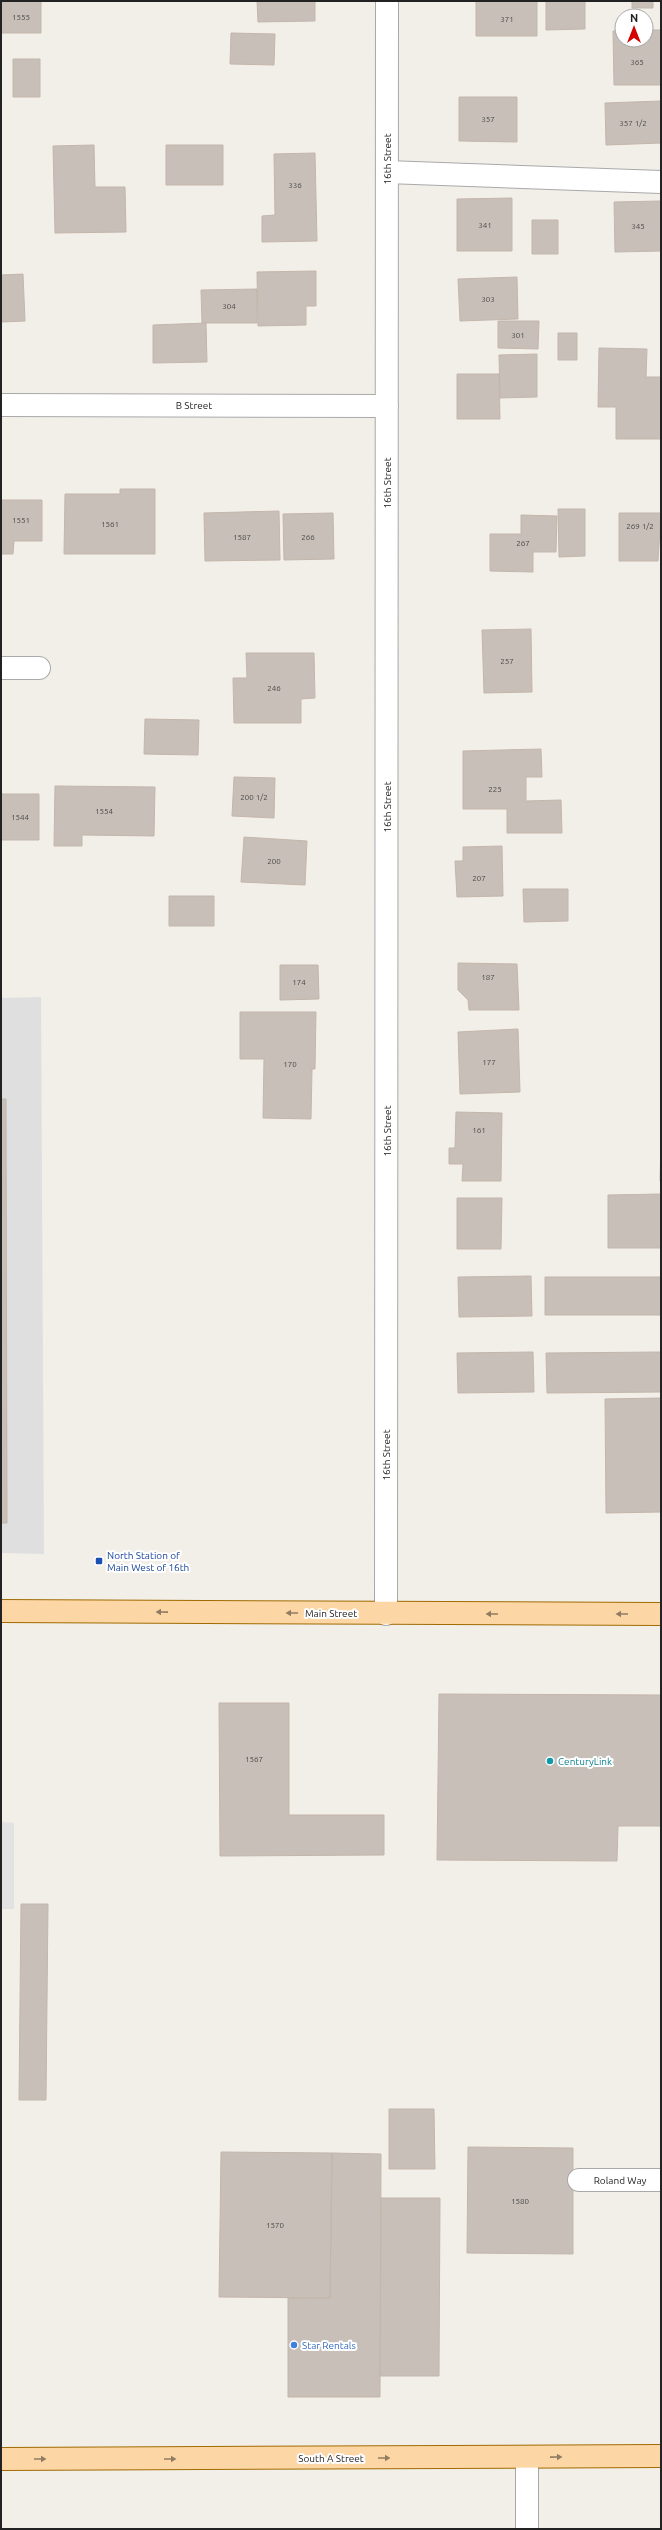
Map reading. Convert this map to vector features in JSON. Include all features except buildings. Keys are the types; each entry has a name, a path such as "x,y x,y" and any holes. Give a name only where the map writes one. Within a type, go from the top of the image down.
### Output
{"main road":[{"name":"Main Street","path":"1,1611 386,1614 661,1614"},
{"name":"South A Street","path":"1,2459 527,2458 661,2456"}],"street":[{"name":"16th Street","path":"386,1614 387,1"},
{"path":"387,172 661,182"},
{"name":"B Street","path":"1,405 387,406"},
{"path":"1,668 39,668"},
{"name":"Roland Way","path":"579,2180 661,2180"},
{"path":"527,2458 527,2529"}],"shaded area":[{"path":"41,997 44,1554 1,1553 1,998"},
{"path":"1,1822 14,1823 14,1909 1,1909"}],"place":[{"name":"North Station of Main West of 16th","path":"99,1561"},
{"name":"CenturyLink","path":"550,1761"},
{"name":"Star Rentals","path":"294,2345"}]}
